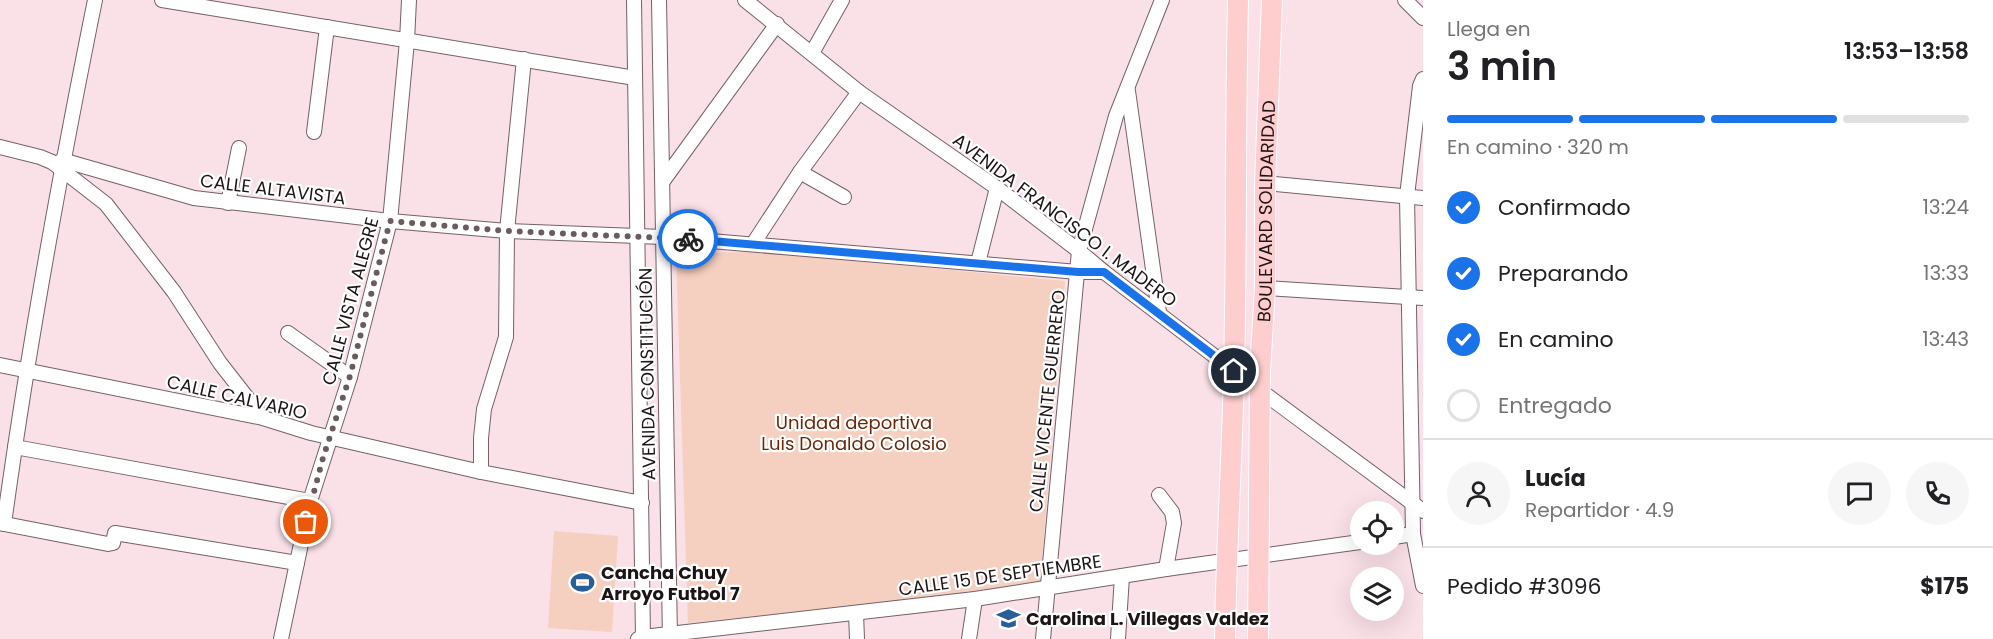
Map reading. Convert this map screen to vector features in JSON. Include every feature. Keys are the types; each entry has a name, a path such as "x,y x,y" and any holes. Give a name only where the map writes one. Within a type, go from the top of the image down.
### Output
{"main road":[{"name":"BOULEVARD SOLIDARIDAD","path":"1225,639 1234,371 1238,0"},
{"name":"BOULEVARD SOLIDARIDAD","path":"1258,639 1265,183 1272,0"}],"street":[{"path":"95,0 62,165 2,524 108,544 112,543 115,534 297,563"},
{"path":"162,0 635,78"},
{"name":"CALLE VISTA ALEGRE","path":"281,639 310,501 350,376 390,221 409,0"},
{"name":"AVENIDA CONSTITUCIÓN","path":"634,0 642,503 641,638"},
{"name":"AVENIDA CONSTITUCIÓN","path":"659,0 670,637"},
{"name":"AVENIDA FRANCISCO I. MADERO","path":"745,0 859,92 998,188 1234,371 1418,507"},
{"path":"812,53 842,0"},
{"name":"CALLE VICENTE GUERRERO","path":"1042,639 1079,251 1116,116 1162,0"},
{"path":"1406,0 1423,18"},
{"path":"663,181 777,24"},
{"path":"314,132 327,27"},
{"path":"481,472 484,409 506,337 507,231 525,59"},
{"path":"1423,79 1420,86 1407,196 1416,297 1418,507 1413,534 1423,586"},
{"path":"1128,89 1159,312"},
{"path":"753,244 800,172 859,92"},
{"path":"0,147 40,156 62,165 106,204 174,292 220,363 262,418"},
{"path":"228,202 239,148"},
{"name":"CALLE ALTAVISTA","path":"62,165 194,198 390,221 507,231 663,237 1078,272 1104,272"},
{"path":"800,172 844,197"},
{"path":"1265,183 1423,198"},
{"path":"978,263 998,188"},
{"path":"1265,288 1416,297"},
{"path":"288,333 350,376"},
{"name":"CALLE CALVARIO","path":"0,365 262,418 330,437 481,472 642,503"},
{"path":"15,447 310,501"},
{"path":"1159,495 1172,512 1174,523 1166,569"},
{"path":"1404,535 1413,534"},
{"name":"CALLE 15 DE SEPTIEMBRE","path":"641,638 670,637 975,599 1350,543"},
{"path":"1118,639 1122,576"},
{"path":"969,639 975,599"},
{"path":"856,613 857,639"}],"green space":[{"name":"Unidad deportiva Luis Donaldo Colosio","path":"764,252 1065,281 1040,584 688,623 676,253"},
{"name":"Cancha Chuy Arroyo Futbol 7","path":"554,531 618,536 612,632 548,628"}],"way so far":[{"path":"306,522 310,501 350,376 390,221 507,231 688,239"}],"place":[{"name":"Cancha Chuy Arroyo Futbol 7","path":"583,582"},
{"name":"Carolina L. Villegas Valdez","path":"1008,618"}],"route":[{"path":"688,239 1078,272 1104,272 1234,371"}]}
